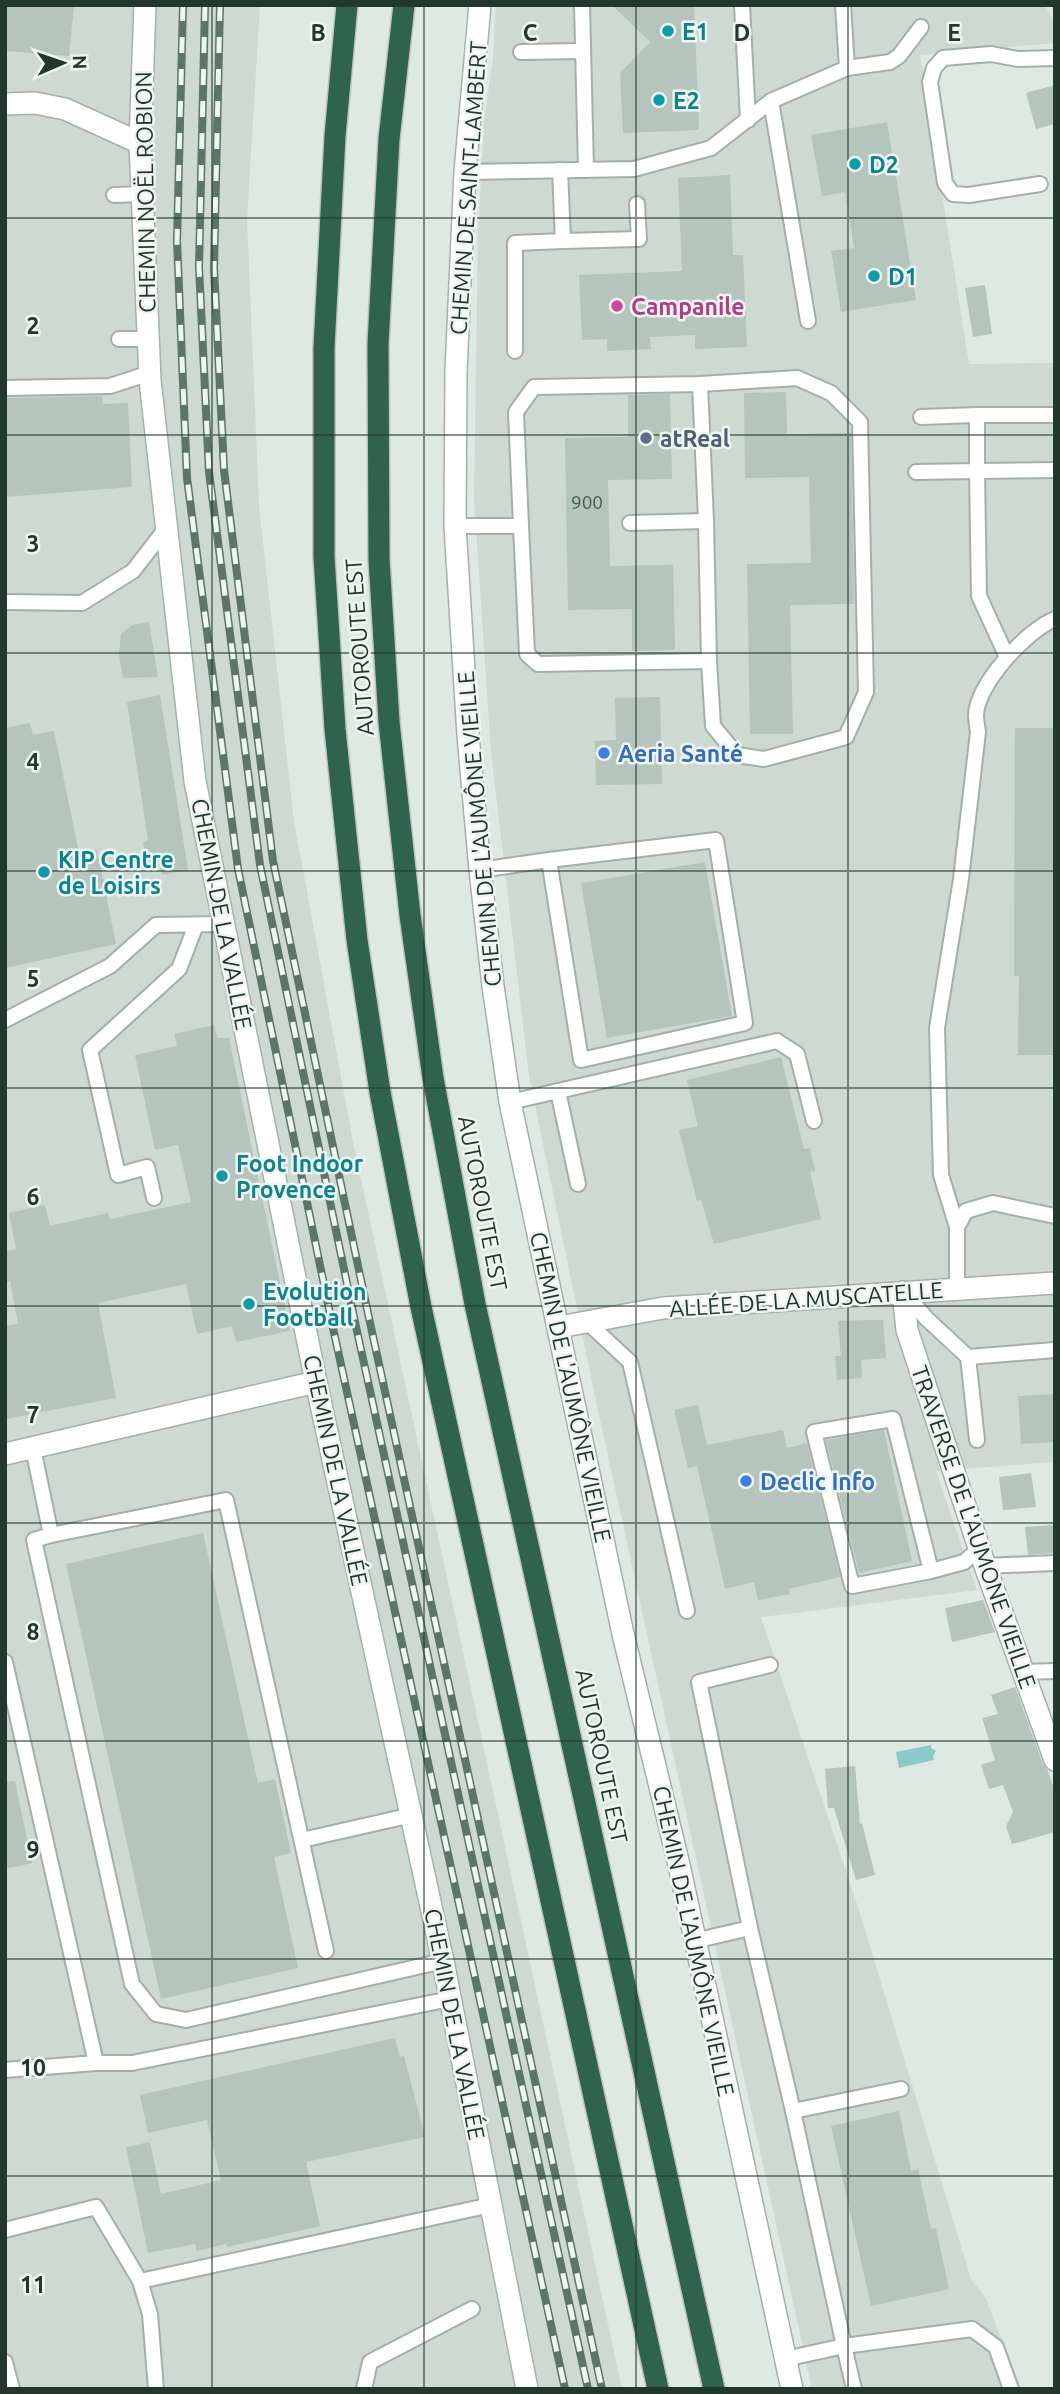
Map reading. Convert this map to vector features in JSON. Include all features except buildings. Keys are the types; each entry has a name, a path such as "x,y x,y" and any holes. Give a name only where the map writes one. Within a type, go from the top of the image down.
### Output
{"highway":[{"name":"AUTOROUTE EST","path":"347,5 335,136 324,348 324,557 335,729 357,940 380,1092 421,1307 658,2389"},
{"name":"AUTOROUTE EST","path":"404,5 389,139 378,344 379,559 389,722 410,915 433,1078 475,1304 714,2389"}],"street":[{"name":"CHEMIN NOËL ROBION","path":"145,5 140,143 150,376"},
{"name":"CHEMIN DE SAINT-LAMBERT","path":"456,371 465,172 480,5"},
{"path":"5,104 35,103 65,108 140,143"},
{"name":"CHEMIN DE L'AUMÔNE VIEILLE","path":"456,371 455,526 468,735 493,986 510,1102 623,1634 694,1941 792,2389"},
{"name":"CHEMIN DE LA VALLÉE","path":"150,376 195,781 316,1382 443,1961 527,2389"},
{"name":"ALLÉE DE LA MUSCATELLE","path":"559,1327 663,1308 1055,1283"},
{"name":"TRAVERSE DE L'AUMONE VIEILLE","path":"903,1292 907,1330 982,1558 1055,1760"},
{"path":"5,1454 316,1382"}],"lane":[{"path":"582,5 586,170"},
{"path":"742,5 748,120"},
{"path":"843,5 847,68"},
{"path":"465,172 634,169 711,148 771,101 847,68 890,62 899,56 921,27"},
{"path":"520,52 583,51"},
{"path":"1040,184 969,195 953,194 945,183 930,82 934,68 943,58 991,54 1018,59 1055,58"},
{"path":"771,101 808,321"},
{"path":"560,170 563,241"},
{"path":"114,195 143,194"},
{"path":"515,351 515,243 639,239 637,204"},
{"path":"119,340 149,339"},
{"path":"5,388 110,386 150,376"},
{"path":"700,384 713,726 737,755 764,759 846,737 866,692 860,422 831,393 797,378 700,384 534,387 516,412 527,654 538,664 709,661"},
{"path":"977,415 979,596 1007,657"},
{"path":"921,417 1055,415"},
{"path":"916,472 1055,470"},
{"path":"630,523 706,521"},
{"path":"455,526 521,526"},
{"path":"5,601 82,603 133,571 167,527"},
{"path":"957,1290 957,1227 941,1175 937,1028 961,879 978,732 976,713 990,681 1007,657 1041,624 1055,619"},
{"path":"480,870 549,860 716,840 745,1023 581,1060 549,860"},
{"path":"5,1020 110,966 156,925 225,924"},
{"path":"154,1198 147,1167 118,1175 90,1050 179,969 196,925"},
{"path":"510,1102 777,1041 797,1054 814,1121"},
{"path":"558,1091 578,1184"},
{"path":"957,1227 966,1211 993,1203 1055,1216"},
{"path":"903,1292 927,1319 968,1357 977,1440"},
{"path":"586,1321 630,1362 687,1611"},
{"path":"968,1357 1055,1350"},
{"path":"931,1572 893,1419 814,1432 852,1586 931,1572 982,1558 1055,1563"},
{"path":"33,1448 51,1535"},
{"path":"326,1951 226,1500 34,1540 132,1984 156,2014 186,2020 443,1961"},
{"path":"5,1662 96,2063"},
{"path":"770,1665 699,1682 750,1928 854,2389"},
{"path":"1023,1672 1055,1671"},
{"path":"302,1840 412,1815"},
{"path":"694,1941 750,1928"},
{"path":"5,2070 132,2063 450,1999"},
{"path":"793,2111 901,2090"},
{"path":"140,2281 491,2205"},
{"path":"5,2230 96,2207 140,2281 150,2314 156,2389"},
{"path":"364,2389 370,2362 472,2309"},
{"path":"785,2359 844,2346 972,2329 996,2347 1011,2389"},
{"path":"5,2362 12,2389"}],"shaded area":[{"path":"5,5 260,5 247,219 259,506 294,821 353,1142 622,2389 5,2389"},
{"path":"496,5 1045,5 1055,24 1055,43 920,55 969,364 1055,363 1055,1462 936,1471 977,1590 761,1617 859,1910 971,2279 986,2299 1021,2389 812,2389 596,1401 529,1076 491,752 474,499 478,235 484,121 493,58"}],"water":[{"path":"931,1745 936,1751 934,1760 899,1768 896,1752"}],"railway":[{"path":"183,5 177,241 187,478 238,869 333,1328 565,2389"},
{"path":"205,5 199,267 209,472 260,865 355,1322 588,2389"},
{"path":"220,5 214,268 224,470 273,861 369,1318 602,2389"}],"place":[{"name":"E1","path":"668,31"},
{"name":"E2","path":"659,100"},
{"name":"D2","path":"855,164"},
{"name":"D1","path":"874,276"},
{"name":"Campanile","path":"617,306"},
{"name":"atReal","path":"646,438"},
{"name":"Aeria Santé","path":"604,753"},
{"name":"KIP Centre de Loisirs","path":"44,872"},
{"name":"Foot Indoor Provence","path":"222,1176"},
{"name":"Evolution Football","path":"249,1304"},
{"name":"Declic Info","path":"746,1481"}]}
